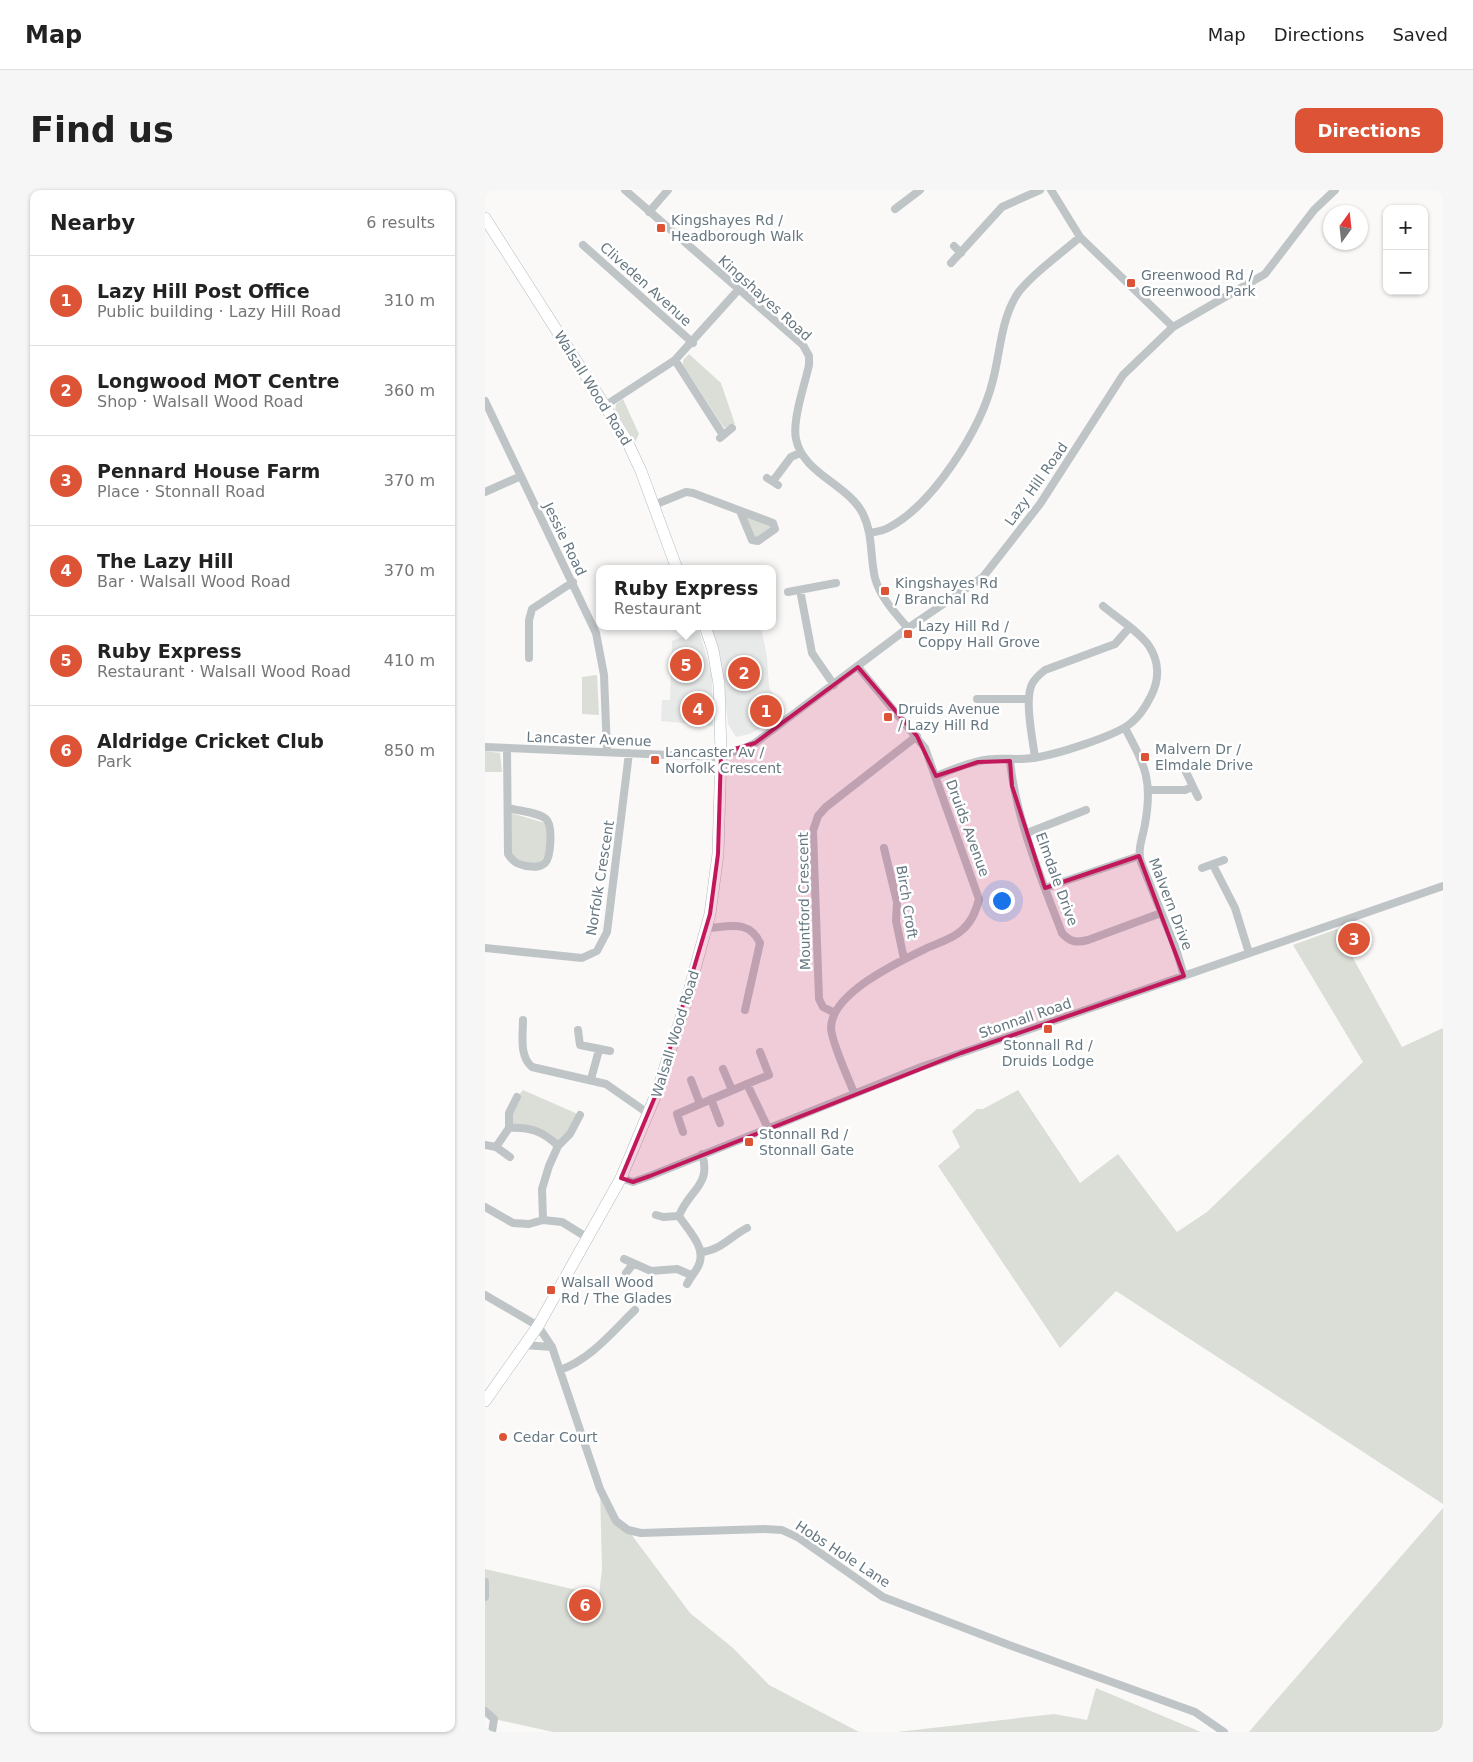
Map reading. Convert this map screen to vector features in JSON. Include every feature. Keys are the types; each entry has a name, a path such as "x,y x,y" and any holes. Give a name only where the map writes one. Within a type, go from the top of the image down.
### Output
{"street":[{"name":"Kingshayes Road","path":"625,190 803,345 809,356 809,365 796,422 795,437 799,453"},
{"path":"649,212 668,190"},
{"path":"901,208 920,190"},
{"path":"951,263 1002,207 1040,190"},
{"path":"1051,190 1080,237 1173,327"},
{"name":"Lazy Hill Road","path":"721,753 739,751 755,743 908,628 983,577 1040,504 1123,375 1173,327 1265,274 1314,210 1335,190"},
{"name":"Walsall Wood Road","path":"485,218 606,406 633,452 676,565"},
{"path":"870,533 887,529 901,520 943,478 963,449 983,409 993,381 1007,314 1016,295 1080,237"},
{"name":"Cliveden Avenue","path":"583,245 693,343"},
{"path":"954,246 961,253"},
{"path":"606,406 675,360 693,343 739,290"},
{"path":"675,360 721,436 732,428"},
{"name":"Jessie Road","path":"485,402 573,582 595,633 601,653 607,752"},
{"path":"773,482 791,456 799,453 818,472 854,500 863,514 870,533 875,578 882,594 908,628"},
{"path":"485,492 521,476"},
{"path":"654,505 689,492 773,523 775,528 758,541 752,540 740,511"},
{"path":"529,658 529,620 532,609 573,582"},
{"path":"788,592 836,583"},
{"path":"799,590 812,653 834,685"},
{"path":"936,776 977,762 994,759 1010,761 1035,758 1125,728 1139,716 1157,681 1158,669 1154,655 1148,643 1103,606"},
{"path":"1035,758 1029,699 1031,685 1045,670 1115,644 1129,628"},
{"name":"Walsall Wood Road","path":"485,1401 538,1326 621,1178 649,1114 686,1002 706,928 717,874 721,753 719,684 713,650 706,630"},
{"name":"Druids Avenue","path":"835,1013 850,994 904,959 960,933 970,922 979,899 925,748 858,667"},
{"path":"977,699 1029,699"},
{"name":"Malvern Drive","path":"1125,728 1145,768 1149,790 1139,856 1177,949 1184,976"},
{"name":"Mountford Crescent","path":"835,1013 823,1007 819,999 813,831 818,816 826,807 917,736"},
{"name":"Lancaster Avenue","path":"485,747 715,757 721,753"},
{"path":"507,748 508,854 511,860 517,864 537,867 545,864 548,858 551,826 541,816 509,808"},
{"name":"Norfolk Crescent","path":"485,948 572,958 590,955 602,945 607,932 629,753"},
{"name":"Elmdale Drive","path":"1010,761 1013,786 1045,888 1062,933 1072,941 1088,940 1161,913"},
{"path":"1186,772 1198,796"},
{"path":"1149,790 1185,790 1192,787"},
{"path":"1027,832 1083,814"},
{"name":"Birch Croft","path":"884,848 897,902 896,921 904,959"},
{"path":"1045,888 1139,856"},
{"path":"1202,868 1224,860"},
{"path":"1213,865 1235,908 1249,953"},
{"name":"Stonnall Road","path":"621,1178 633,1182 921,1067 1443,886"},
{"path":"706,928 745,926 755,933 760,943 745,1010"},
{"path":"748,996 757,998"},
{"path":"835,1013 831,1028 854,1093"},
{"path":"523,1020 523,1050 526,1062 532,1066 591,1079 605,1084 649,1114"},
{"path":"578,1030 580,1045 610,1052"},
{"path":"591,1079 599,1050"},
{"path":"683,1132 677,1114 769,1075 760,1052"},
{"path":"723,1068 732,1090"},
{"path":"691,1080 700,1104"},
{"path":"747,1084 768,1128"},
{"path":"496,1147 509,1128 509,1114 517,1097"},
{"path":"711,1099 720,1123"},
{"path":"543,1220 542,1189 559,1146 570,1134 580,1115"},
{"path":"509,1128 535,1130 547,1135 559,1146"},
{"path":"485,1145 496,1147 510,1157"},
{"path":"679,1216 684,1204 705,1178 705,1165 702,1154"},
{"path":"485,1207 513,1223 529,1224 543,1220 562,1222 588,1238"},
{"path":"656,1215 663,1217 679,1216"},
{"path":"679,1216 696,1239 701,1252 697,1270 691,1275 687,1284"},
{"path":"732,1224 736,1233"},
{"path":"701,1252 712,1252 736,1233 747,1228"},
{"path":"624,1259 651,1272 677,1269 691,1275"},
{"path":"626,1273 633,1264"},
{"path":"485,1295 538,1326"},
{"path":"560,1370 575,1365 635,1310"},
{"name":"Hobs Hole Lane","path":"538,1326 552,1347 600,1489 616,1521 628,1530 641,1534 782,1530 799,1538 883,1597 1195,1712 1224,1732"},
{"path":"524,1345 552,1347"},
{"path":"485,1582 485,1597"},
{"path":"485,1712 494,1719 492,1732"}],"highlighted area":[{"path":"858,667 917,736 936,776 978,762 1010,761 1012,786 1045,888 1139,856 1184,976 961,1053 650,1176 633,1182 621,1178 657,1092 710,914 718,854 721,753 755,743"}],"shaded area":[{"path":"689,354 721,383 735,424 725,428 722,425 683,365 683,360"},
{"path":"623,399 639,434 635,442 615,410 616,404"},
{"path":"746,515 772,524 772,527 759,538 753,537 745,517"},
{"path":"699,630 712,675 713,726 661,721 662,700 670,700 672,641"},
{"path":"713,630 761,630 767,657 769,687 784,714 750,734 736,737 728,724 720,656"},
{"path":"597,675 599,715 582,714 582,677"},
{"path":"485,751 500,753 502,772 485,772"},
{"path":"511,813 545,823 548,830 548,842 543,858 539,863 529,865 523,863 510,853"},
{"path":"1337,929 1402,1047 1443,1028 1443,1504 1116,1291 1060,1348 938,1166 960,1147 952,1131 977,1109 983,1109 1018,1090 1080,1183 1118,1154 1177,1232 1207,1212 1363,1062 1293,945"},
{"path":"523,1090 580,1115 558,1146 547,1135 509,1128 517,1097"},
{"path":"600,1489 616,1521 628,1530 690,1613 733,1648 769,1685 859,1732 553,1732 494,1719 485,1711 485,1569 599,1595 602,1569"},
{"path":"1443,1508 1443,1732 1249,1732 1272,1705"},
{"path":"1096,1688 1201,1732 897,1732 1054,1714 1087,1720"}],"place":[{"name":"Kingshayes Rd / Headborough Walk","path":"661,228"},
{"name":"Greenwood Rd / Greenwood Park","path":"1131,283"},
{"name":"Kingshayes Rd / Branchal Rd","path":"885,591"},
{"name":"Lazy Hill Rd / Coppy Hall Grove","path":"908,634"},
{"name":"Ruby Express","path":"686,665"},
{"name":"Longwood MOT Centre","path":"744,673"},
{"name":"The Lazy Hill","path":"698,709"},
{"name":"Lazy Hill Post Office","path":"766,711"},
{"name":"Druids Avenue / Lazy Hill Rd","path":"888,717"},
{"name":"Malvern Dr / Elmdale Drive","path":"1145,757"},
{"name":"Lancaster Av / Norfolk Crescent","path":"655,760"},
{"name":"Pennard House Farm","path":"1354,939"},
{"name":"Stonnall Rd / Druids Lodge","path":"1048,1029"},
{"name":"Stonnall Rd / Stonnall Gate","path":"749,1142"},
{"name":"Walsall Wood Rd / The Glades","path":"551,1290"},
{"name":"Cedar Court","path":"503,1437"},
{"name":"Aldridge Cricket Club","path":"585,1605"}]}
